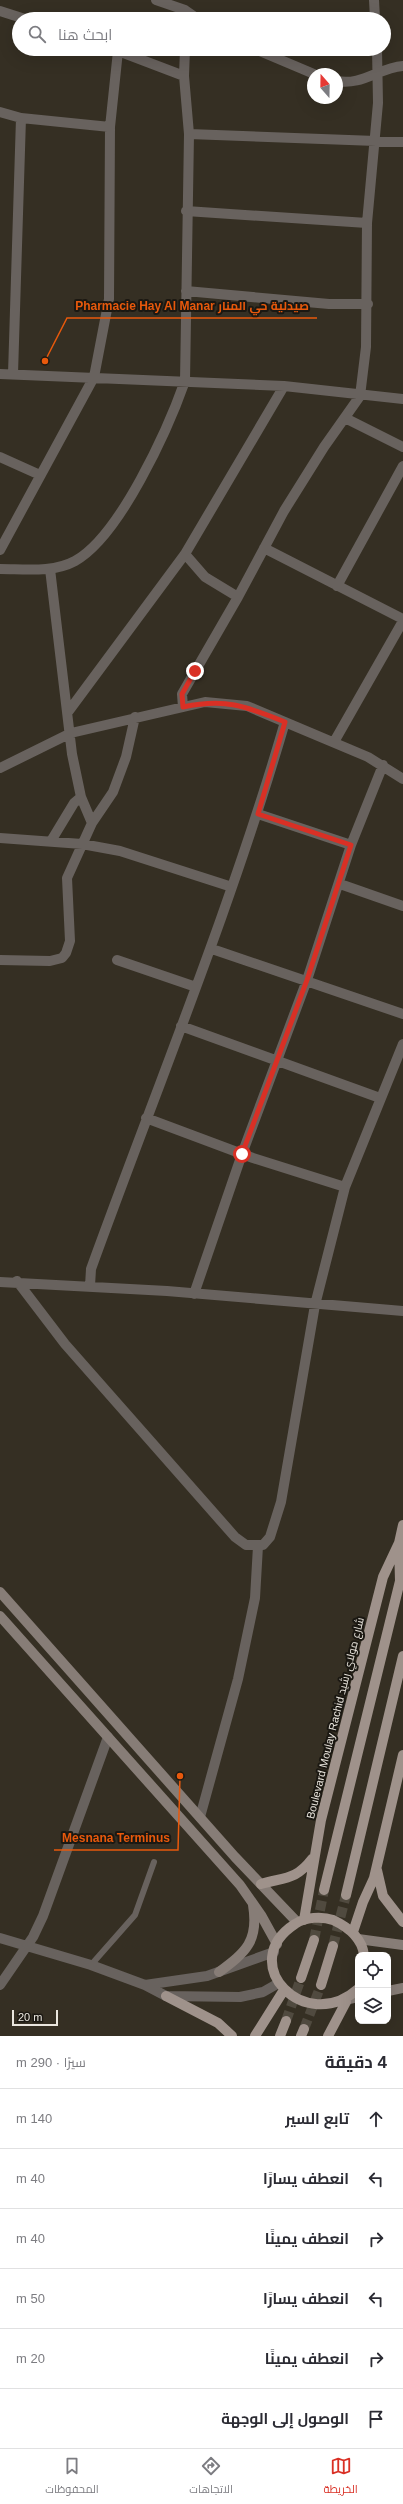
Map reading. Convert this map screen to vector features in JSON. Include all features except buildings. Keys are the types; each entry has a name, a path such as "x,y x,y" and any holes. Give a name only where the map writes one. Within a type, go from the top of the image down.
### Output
{"main road":[{"name":"Boulevard Moulay Rachid شارع مولاي رشيد","path":"301,1921 321,1820 383,1577 399,1543 403,1526"},
{"path":"324,1890 400,1581 399,1543"},
{"path":"0,1592 261,1884 301,1921"},
{"path":"0,1616 252,1901 275,1948"},
{"path":"346,1895 403,1656"},
{"path":"355,1935 376,1867 403,1755"},
{"path":"261,1884 296,1875 303,1871 314,1857"},
{"path":"376,1867 383,1896 403,1922"},
{"path":"219,1972 238,1958 250,1943 255,1932 256,1920 252,1901"},
{"path":"351,1999 330,2009 312,2010 296,2005 282,1993 277,1984 272,1965 275,1948 287,1930 301,1921 317,1918 330,1919 342,1924 355,1935 363,1952"},
{"path":"355,1935 403,1945"},
{"path":"301,1978 314,1940"},
{"path":"321,1985 333,1946"},
{"path":"391,1990 403,1988"},
{"path":"255,2036 282,1993"},
{"path":"166,1996 218,2023 232,2036"},
{"path":"328,2036 351,1999"},
{"path":"280,2036 286,2022"}],"street":[{"path":"156,0 184,10"},
{"path":"374,0 375,12"},
{"path":"0,11 12,15"},
{"path":"0,550 40,475 70,425 94,377 109,299 110,127 115,56"},
{"path":"131,56 184,76"},
{"path":"0,569 50,569 76,561 91,549 109,527 137,485 157,450 185,381 186,211 189,134 184,76 185,56"},
{"path":"272,56 307,71"},
{"path":"183,707 182,694 238,597 264,548 304,478 360,396 366,347 368,304 368,223 375,142 377,56"},
{"path":"343,82 357,81 378,72 403,66"},
{"path":"0,112 21,118 110,127"},
{"path":"13,374 21,118"},
{"path":"189,134 403,142"},
{"path":"186,211 368,223"},
{"path":"186,292 328,304 368,304"},
{"path":"0,374 284,386 360,396 403,399"},
{"path":"68,712 185,554 284,386"},
{"path":"345,418 403,447"},
{"path":"0,457 40,475"},
{"path":"337,586 403,466"},
{"path":"264,548 403,620 334,742"},
{"path":"185,554 205,577 238,597"},
{"path":"50,569 71,733 72,754 80,797 92,823"},
{"path":"0,768 71,733 204,702 247,706 334,742 383,765 403,779"},
{"path":"0,960 50,961 62,958 66,953 70,941 67,878 92,823 113,792 126,757 135,718"},
{"path":"90,1286 91,1269 146,1118 212,949 258,814 285,722"},
{"path":"194,1294 242,1154 307,980 340,884 351,845 383,765"},
{"path":"51,841 74,803 80,797"},
{"path":"258,814 351,845"},
{"path":"0,838 82,844 120,851 232,887"},
{"path":"340,884 403,906"},
{"path":"212,949 307,980 403,1014"},
{"path":"117,960 196,987"},
{"path":"181,1026 380,1098"},
{"path":"16,1282 65,1344 241,1542 246,1545 263,1545 270,1537 281,1502 315,1305 345,1187 403,1044"},
{"path":"146,1118 242,1154 345,1187"},
{"path":"0,1282 90,1286 403,1311"},
{"path":"200,1817 238,1680 255,1598 258,1546"},
{"path":"0,1986 26,1946 43,1916 108,1737"},
{"path":"0,1938 90,1965 145,1985 166,1996 240,1997 263,1992 277,1984"},
{"path":"145,1985 207,1976 275,1948"}],"lane":[{"path":"90,1965 136,1915 154,1862"}],"tunnel":[{"path":"314,1940 324,1890"},
{"path":"333,1946 346,1895"},
{"path":"286,2021 301,1978"},
{"path":"304,2029 321,1985"}],"place":[{"name":"Pharmacie Hay Al Manar صيدلية حي المنار","path":"45,361"},
{"name":"Mesnana Terminus","path":"180,1776"}],"route":[{"path":"195,671 182,694 183,707 204,702 247,706 285,722 258,814 351,845 338,890 307,980 242,1154"}]}
